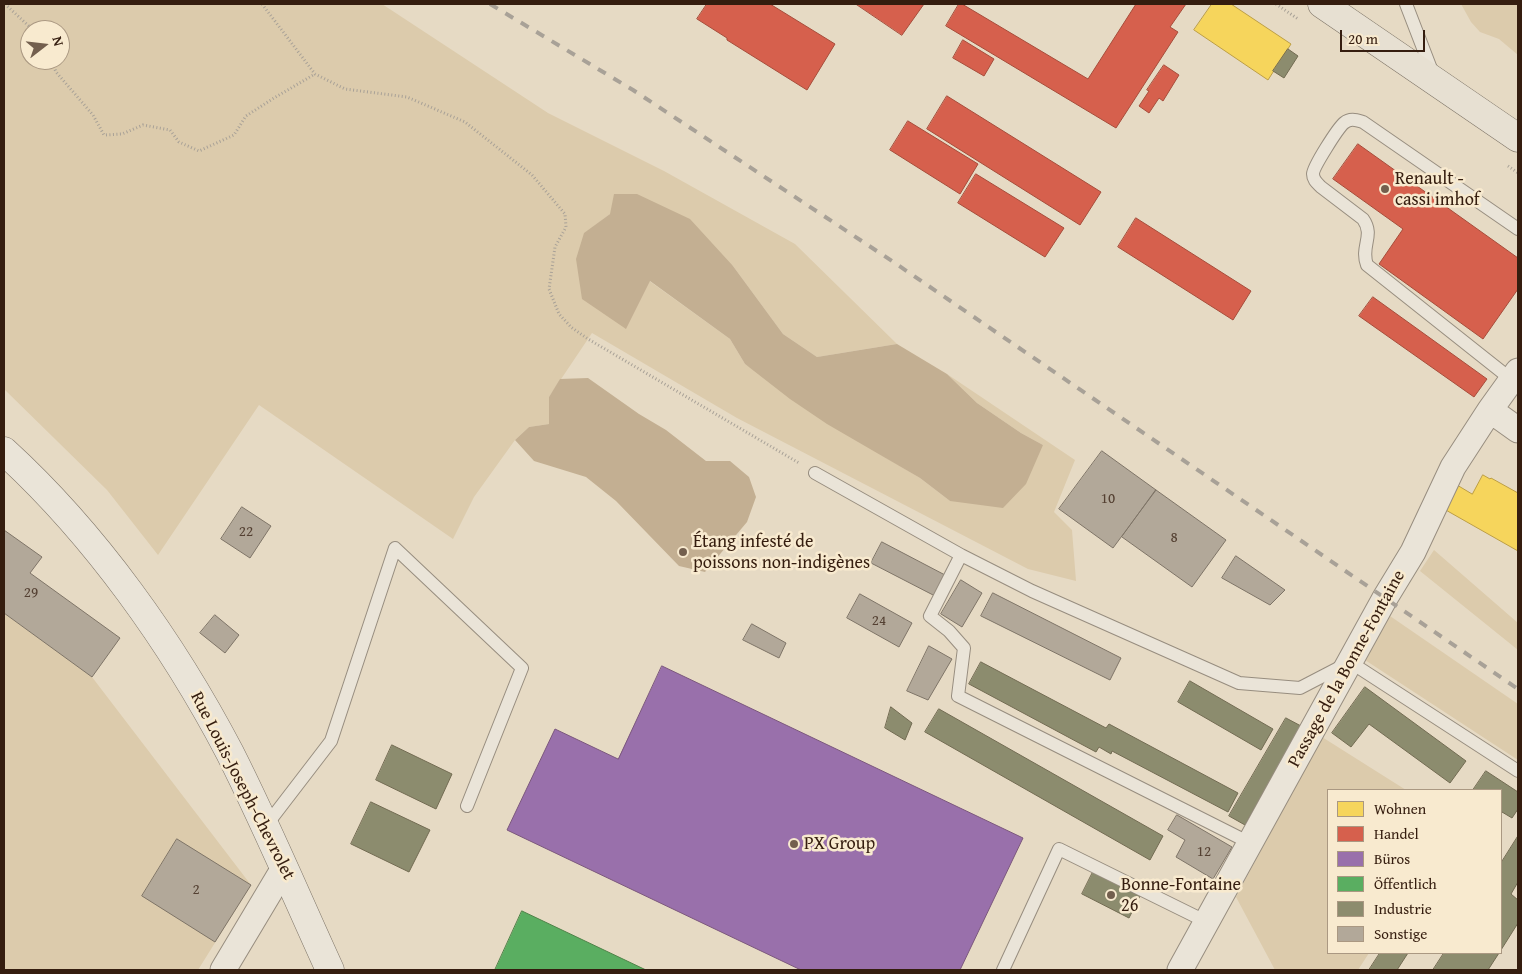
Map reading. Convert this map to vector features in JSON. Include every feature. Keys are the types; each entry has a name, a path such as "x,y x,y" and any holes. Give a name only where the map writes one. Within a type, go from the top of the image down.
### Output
{"main road":[{"path":"1322,4 1518,138"},
{"name":"Rue Louis-Joseph-Chevrolet","path":"4,451 61,508 106,562 145,615 190,682 229,753 265,827 330,970"}],"street":[{"name":"Passage de la Bonne-Fontaine","path":"1180,970 1385,598 1413,552 1453,467 1490,410 1515,376"},
{"path":"1490,410 1518,430"},
{"path":"223,970 284,868"}],"lane":[{"path":"1406,4 1435,81"},
{"path":"1515,376 1367,265 1364,257 1364,246 1369,234 1367,225 1363,219 1320,188 1315,181 1313,173 1316,164 1344,122 1353,120 1363,122 1518,229"},
{"path":"815,473 961,555 1032,591 1239,683 1300,688 1350,662 1518,771"},
{"path":"265,827 332,741 395,548 522,668 466,806"},
{"path":"961,555 930,616 949,631 964,648 958,696 1250,843"},
{"path":"1003,970 1059,849 1207,922"}],"path":[{"path":"5,4 22,20"},
{"path":"262,4 315,74 345,89 407,98 465,122 532,175 565,214 566,227 555,247 549,289 559,314 571,327 588,339 815,473"},
{"path":"55,70 93,115 104,135 122,134 143,125 170,130 179,142 199,151 234,134 246,116 315,74"}],"shaded area":[{"path":"4,4 382,4 548,113 664,171 795,244 897,344 817,357 783,334 733,266 610,214 584,234 730,339 745,364 880,454 920,478 950,501 1043,445 1021,433 977,403 947,374 1075,460 1054,512 1072,530 1076,581 1028,569 737,418 592,333 549,397 549,424 529,427 515,440 474,497 453,539 259,405 158,555 107,490 4,389"},
{"path":"1461,4 1518,4 1518,55 1499,39 1480,32 1471,22"},
{"path":"614,194 637,194 690,219 733,266 783,334 817,357 897,344 947,374 977,403 1021,433 1043,445 1026,484 1003,508 950,501 920,478 827,424 790,399 745,364 730,339 650,281 626,329 582,299 576,259 584,233 610,214"},
{"path":"588,378 639,414 666,430 706,461 730,461 749,477 756,497 747,522 705,572 679,566 616,501 586,477 534,461 515,440 529,427 549,424 549,397 560,379"},
{"path":"1434,550 1518,623 1518,650 1420,571"},
{"path":"4,613 92,677 251,885 198,970 4,970"},
{"path":"1390,616 1518,704 1518,760 1365,660"},
{"path":"1322,737 1404,789 1327,789 1327,954 1368,954 1358,970 1275,970 1236,897"}],"building: Wohnen":[{"path":"1212,4 1231,4 1291,44 1268,80 1194,30"},
{"path":"1483,475 1518,493 1518,551 1444,509 1457,485 1472,494"}],"building: Handel":[{"path":"707,4 770,4 835,44 807,90 697,19"},
{"path":"856,4 924,4 902,35"},
{"path":"959,4 962,4 1088,79 1136,4 1186,4 1170,27 1178,32 1116,128 946,26"},
{"path":"963,40 994,59 984,76 953,58"},
{"path":"1164,65 1179,75 1163,101 1159,98 1149,113 1139,106"},
{"path":"947,96 1101,192 1080,225 927,129"},
{"path":"908,121 978,164 960,194 890,150"},
{"path":"1358,144 1518,258 1518,289 1483,339 1379,264 1403,229 1333,179"},
{"path":"976,174 1064,228 1045,257 958,203"},
{"path":"1136,218 1251,291 1233,320 1118,247"},
{"path":"1373,297 1487,379 1474,397 1359,316"}],"building: Büros":[{"path":"662,666 1023,838 960,970 801,970 507,830 555,729 618,759"}],"building: Öffentlich":[{"path":"522,911 646,970 495,970"}],"building: Industrie":[{"path":"1288,49 1298,56 1284,78 1273,71"},
{"path":"981,662 1106,728 1109,724 1238,793 1228,812 1112,751 1111,754 1099,747 1096,752 969,684"},
{"path":"1190,681 1273,729 1261,750 1178,702"},
{"path":"1365,687 1466,761 1450,783 1369,724 1351,747 1332,733"},
{"path":"891,707 912,723 905,740 885,728"},
{"path":"939,709 1163,836 1150,860 925,732"},
{"path":"1286,718 1301,726 1245,825 1229,816"},
{"path":"392,745 452,774 436,809 376,780"},
{"path":"1486,771 1518,792 1518,809 1512,818 1502,812 1502,789 1474,789"},
{"path":"371,802 430,830 409,872 351,844"},
{"path":"1518,836 1518,882 1511,894 1518,900 1518,923 1502,948 1502,861"},
{"name":"Bonne-Fontaine 26","path":"1093,872 1140,896 1129,918 1082,894"},
{"path":"1379,954 1407,954 1397,970 1369,970"},
{"path":"1443,954 1498,954 1488,970 1433,970"}],"building: Sonstige":[{"path":"1102,451 1156,490 1113,548 1059,509"},
{"path":"1156,490 1226,540 1192,587 1122,537"},
{"path":"242,507 271,526 250,558 221,539"},
{"path":"4,530 42,557 30,573 120,638 92,677 4,613"},
{"path":"882,542 945,575 935,596 871,563"},
{"path":"1236,556 1285,590 1270,605 1222,578"},
{"path":"961,580 982,593 962,627 941,614"},
{"path":"993,593 1121,658 1110,680 981,616"},
{"path":"860,594 912,623 899,647 847,618"},
{"path":"215,615 239,635 225,653 200,633"},
{"path":"752,624 786,643 779,658 743,640"},
{"path":"929,646 952,659 928,700 907,691"},
{"path":"1177,815 1232,847 1213,879 1176,857 1185,840 1168,830"},
{"path":"177,839 251,885 215,942 142,896"}],"railway":[{"path":"490,4 633,90 892,261 1518,689"}],"place":[{"name":"Renault - cassi imhof","path":"1385,189"},
{"name":"Étang infesté de poissons non-indigènes","path":"683,552"},
{"name":"PX Group","path":"794,844"},
{"name":"Bonne-Fontaine 26","path":"1111,895"}]}
